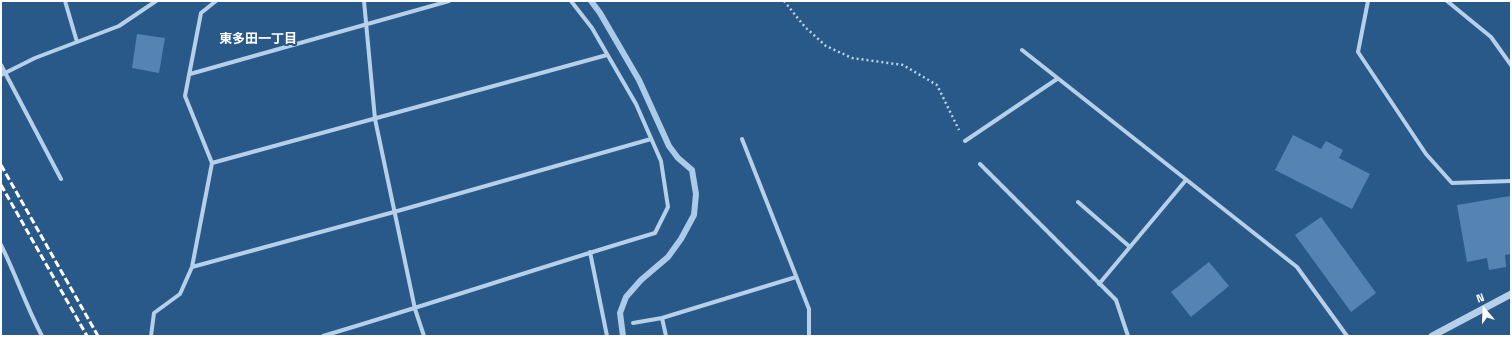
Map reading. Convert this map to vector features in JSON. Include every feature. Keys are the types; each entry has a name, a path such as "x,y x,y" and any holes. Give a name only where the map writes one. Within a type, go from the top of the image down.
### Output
{"street":[{"path":"65,1 78,42"},
{"path":"3,74 35,58 119,26 156,1"},
{"path":"151,336 154,313 180,294 192,267 212,163 185,96 201,13 216,1"},
{"path":"364,1 365,25 375,119 415,309 424,336"},
{"path":"190,74 449,1"},
{"path":"323,336 415,309 590,252 655,233 668,207 661,161 636,104 592,28 572,1"},
{"path":"1368,1 1358,52 1426,154 1452,183 1511,181"},
{"path":"1448,1 1491,38 1511,65"},
{"path":"1022,50 1297,267 1347,336"},
{"path":"212,163 607,55"},
{"path":"1,65 3,74 61,179"},
{"path":"965,141 1057,79"},
{"path":"192,267 394,212 651,139"},
{"path":"742,139 809,309 809,336"},
{"path":"980,164 1116,300 1128,336"},
{"path":"1099,284 1186,180"},
{"path":"1078,202 1130,247"},
{"path":"1,245 29,312 42,336"},
{"path":"590,252 607,336"},
{"path":"633,323 662,318 796,278"},
{"path":"1432,336 1511,294"},
{"path":"662,318 666,336"}],"path":[{"path":"784,1 805,27 826,46 852,58 903,65 937,85 965,141"}],"building":[{"path":"137,34 165,38 159,73 132,68"},
{"path":"1293,135 1321,149 1326,141 1343,150 1339,158 1370,174 1352,209 1275,170"},
{"path":"1510,196 1511,254 1505,255 1506,267 1489,270 1487,258 1467,262 1457,205"},
{"path":"1321,217 1376,293 1351,312 1295,235"},
{"path":"1209,262 1229,286 1191,317 1171,292"}],"waterway":[{"path":"591,1 600,13 639,80 669,146 678,158 692,170 696,194 694,215 681,239 668,257 641,280 626,297 620,313 623,336"}],"railway":[{"path":"1,165 98,336"},
{"path":"1,185 87,336"}],"district":[{"name":"東多田一丁目","path":"258,39"}]}
